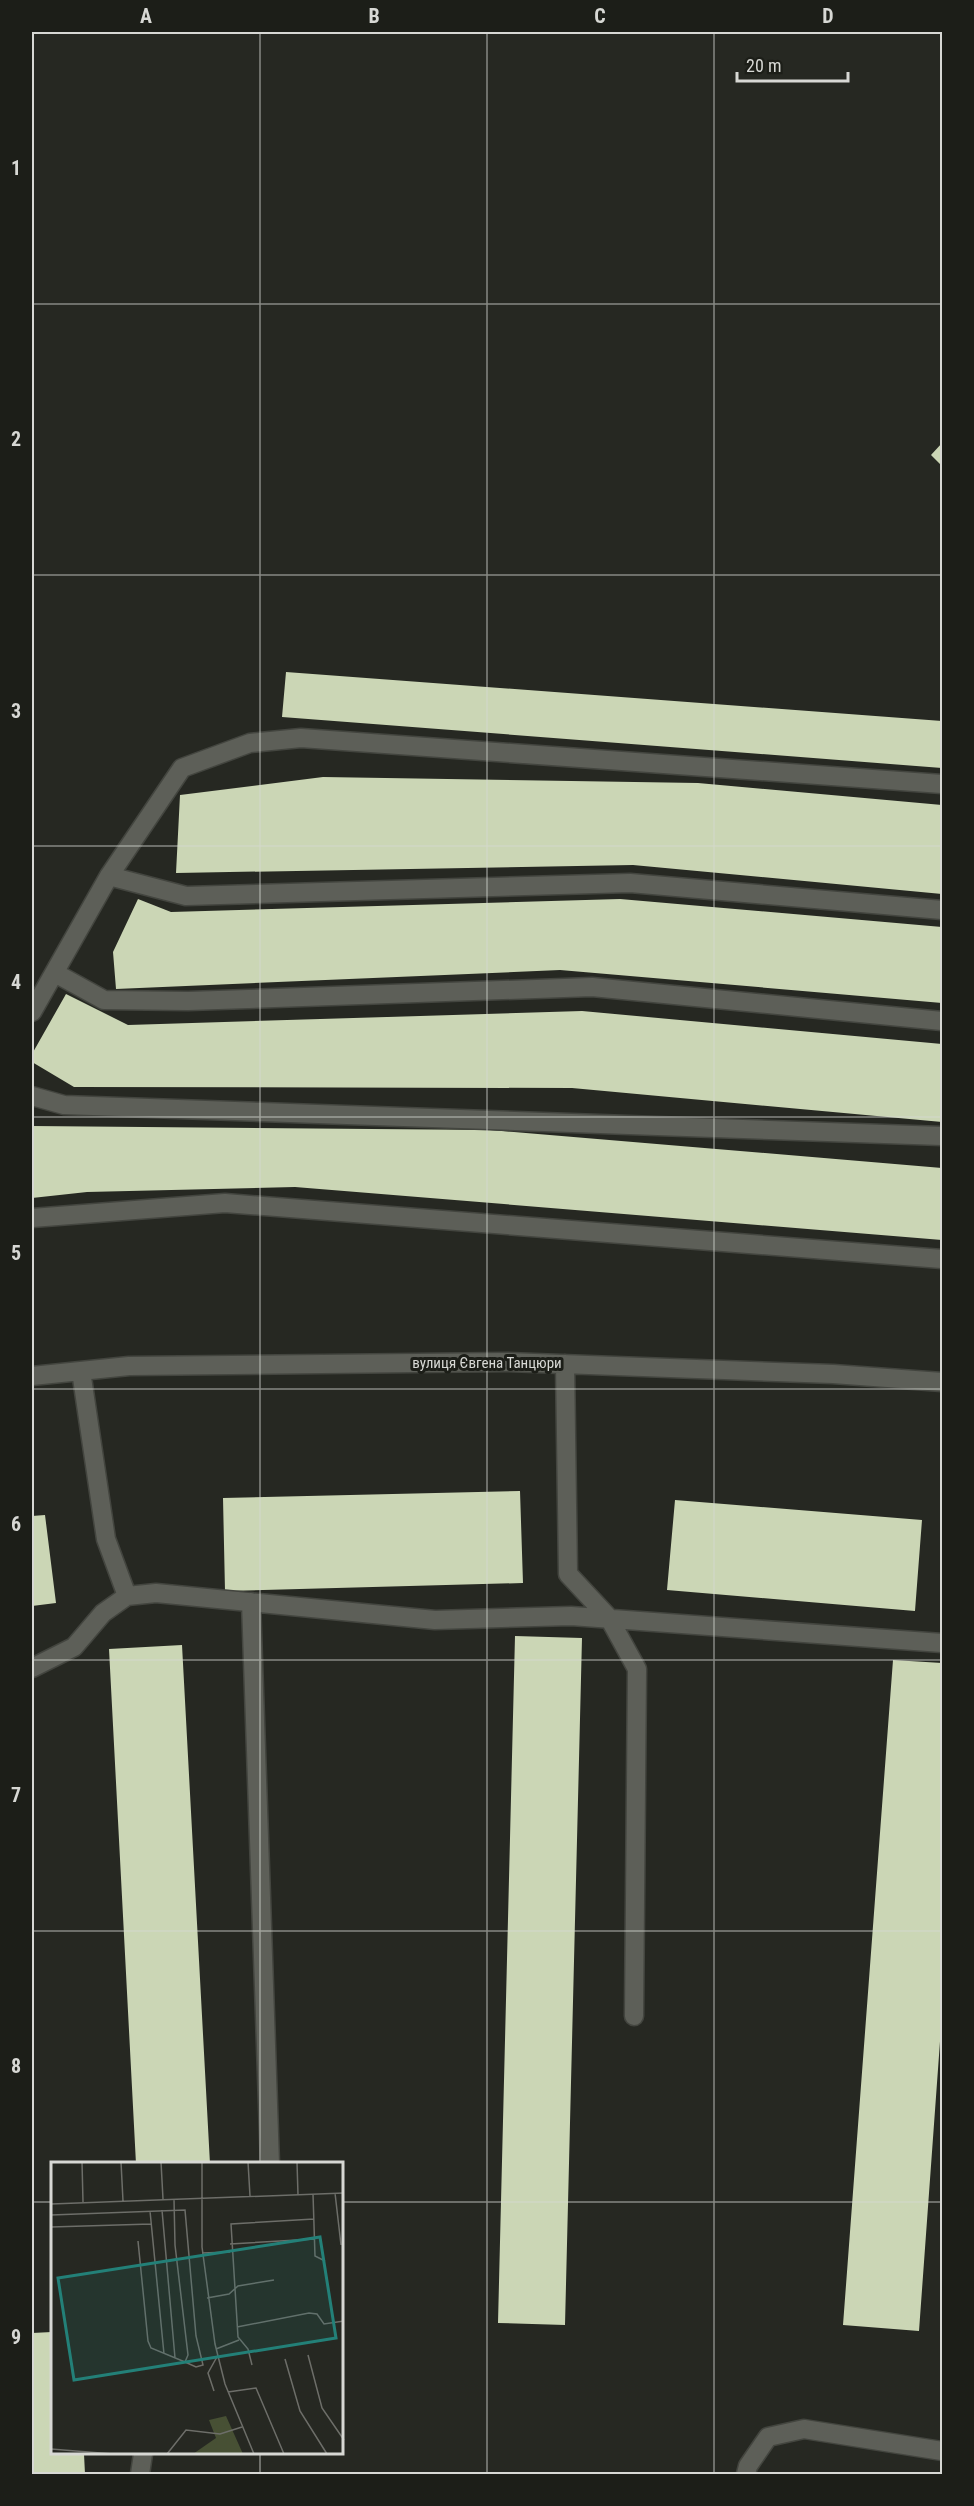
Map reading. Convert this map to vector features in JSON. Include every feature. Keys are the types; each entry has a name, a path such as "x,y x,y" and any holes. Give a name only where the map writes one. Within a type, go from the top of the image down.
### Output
{"street":[{"path":"32,1012 109,876 182,768 250,743 301,738 942,784"},
{"path":"109,876 186,896 630,883 942,910"},
{"path":"55,973 105,1000 188,1001 592,987 942,1021"},
{"path":"32,1096 64,1105 942,1136"},
{"path":"32,1218 225,1203 942,1259"},
{"name":"вулиця Євгена Танцюри","path":"32,1376 129,1366 507,1362 833,1374 942,1382"},
{"path":"565,1364 568,1574 609,1618 637,1669 634,2016"},
{"path":"81,1371 106,1539 127,1596"},
{"path":"32,1668 74,1647 103,1613 127,1596 156,1593 435,1620 571,1616 942,1643"},
{"path":"251,1602 270,2162"},
{"path":"746,2475 748,2466 768,2437 804,2429 942,2451"},
{"path":"140,2475 143,2455"}],"building":[{"path":"942,443 942,466 931,455"},
{"path":"286,672 942,721 942,768 282,717"},
{"path":"323,777 698,783 942,805 942,894 633,865 176,873 180,795"},
{"path":"138,899 171,912 620,899 942,927 942,1003 560,970 116,989 113,952"},
{"path":"66,994 128,1025 582,1011 942,1044 942,1122 572,1088 74,1087 32,1062 32,1054"},
{"path":"32,1126 490,1130 942,1168 942,1240 295,1187 87,1192 32,1198"},
{"path":"520,1491 523,1583 225,1591 223,1498"},
{"path":"675,1500 922,1520 915,1611 667,1590"},
{"path":"45,1515 56,1603 32,1606 32,1516"},
{"path":"515,1636 582,1638 565,2325 498,2323"},
{"path":"182,1645 210,2162 136,2162 109,1649"},
{"path":"893,1660 942,1663 942,2014 919,2331 843,2325"},
{"path":"51,2332 51,2455 84,2455 85,2474 32,2474 32,2333"}]}
